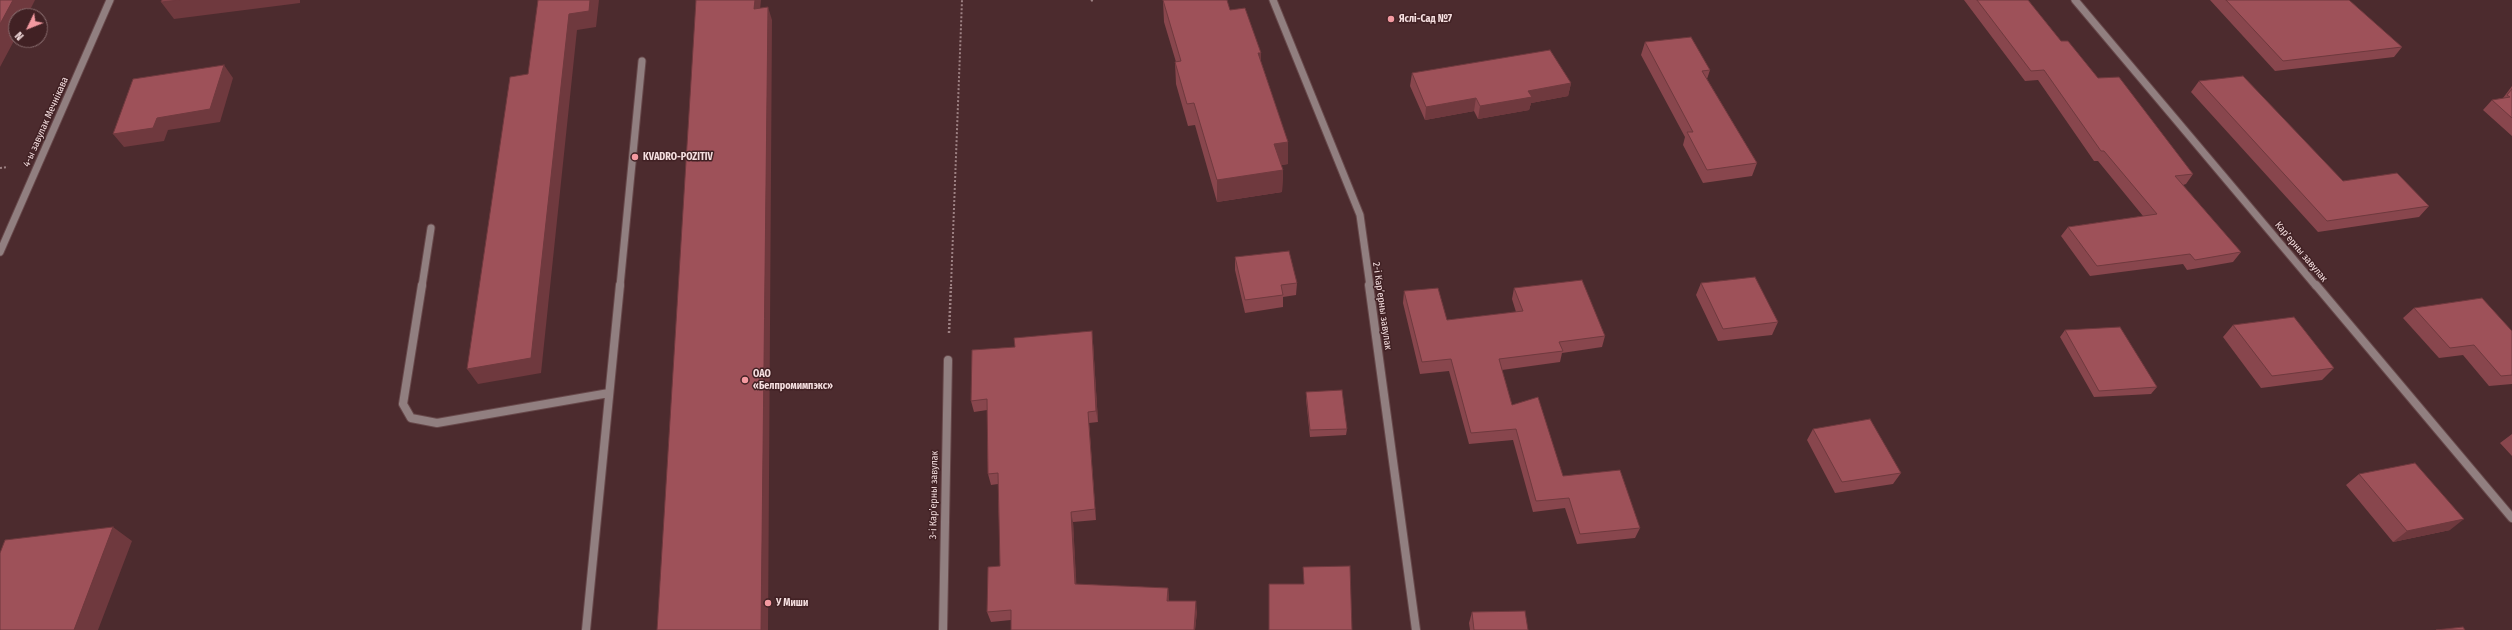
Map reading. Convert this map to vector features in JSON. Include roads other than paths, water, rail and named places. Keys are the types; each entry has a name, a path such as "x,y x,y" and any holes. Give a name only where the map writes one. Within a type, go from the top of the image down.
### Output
{"street":[{"name":"4-ы завулак Мечнікава","path":"0,252 110,0"},
{"name":"2-і Карʼерны завулак","path":"1273,0 1360,215 1416,630"},
{"name":"Карʼерны завулак","path":"2074,0 2512,518"},
{"path":"586,630 642,61"},
{"path":"431,228 403,404 411,418 437,423 609,393"},
{"name":"3-і Карʼерны завулак","path":"942,630 948,360"}],"place":[{"name":"Яслі-Сад №7","path":"1391,19"},
{"name":"KVADRO-POZITIV","path":"635,157"},
{"name":"ОАО «Белпромимпэкс»","path":"745,380"},
{"name":"У Миши","path":"768,603"}]}
